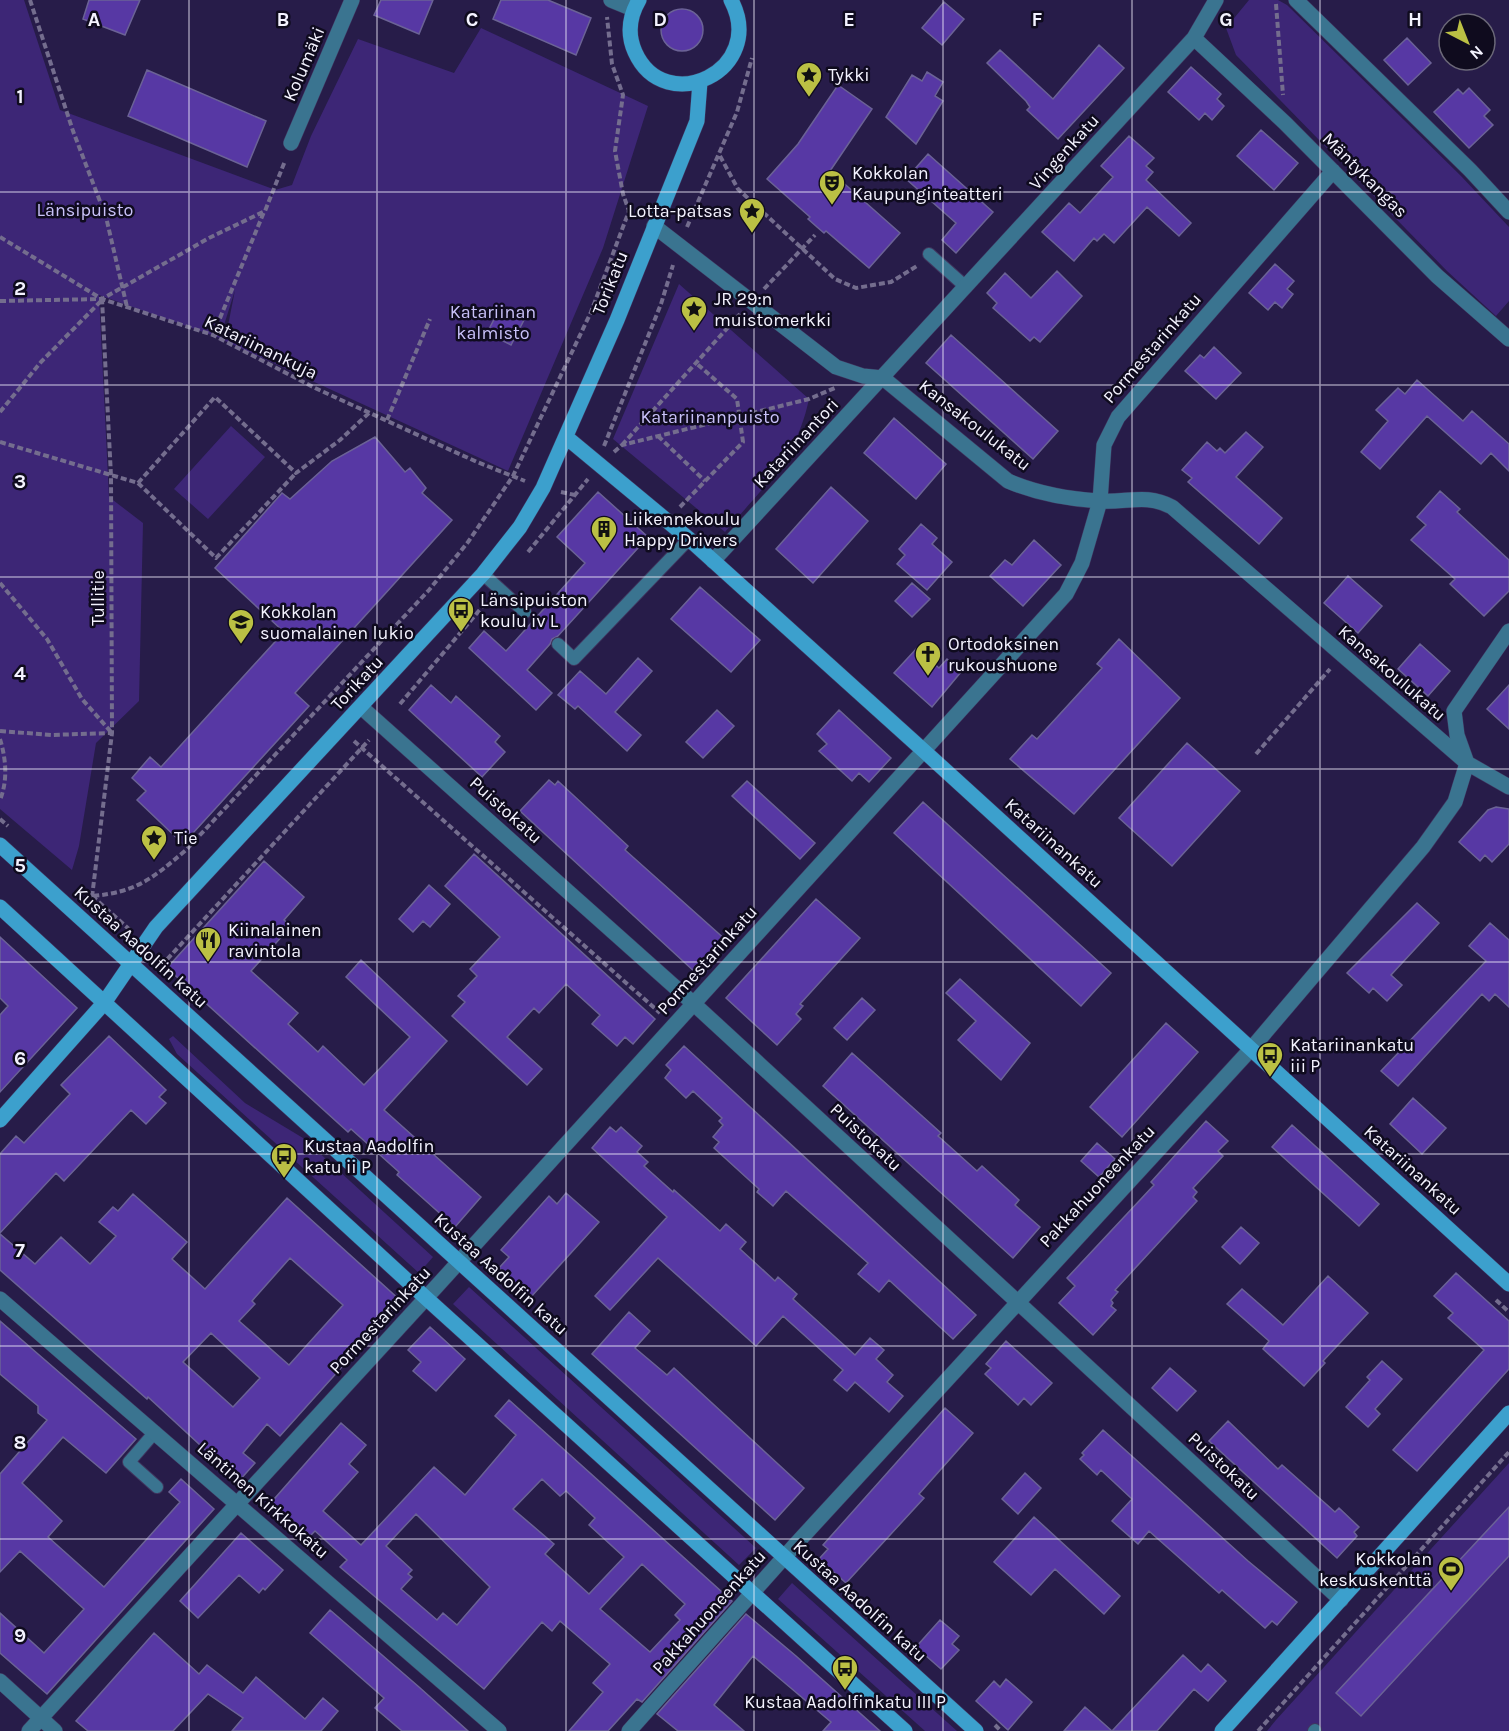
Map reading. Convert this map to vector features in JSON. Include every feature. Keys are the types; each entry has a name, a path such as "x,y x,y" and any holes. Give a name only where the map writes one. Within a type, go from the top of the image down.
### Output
{"main road":[{"path":"636,5 630,26 632,44 639,59 650,72 666,81 682,84 700,82 722,68 737,46 740,29 737,11 731,0"},
{"name":"Torikatu","path":"0,1120 104,1003 156,927 483,574 520,527 543,488 566,437 697,121 700,82"},
{"name":"Katariinankatu","path":"566,437 689,539 924,750 1509,1284"},
{"name":"Kustaa Aadolfin katu","path":"0,845 976,1731"},
{"path":"0,907 426,1298 905,1731"},
{"path":"1222,1731 1509,1413"}],"street":[{"name":"Kolumäki","path":"291,143 352,0"},
{"name":"Vingenkatu","path":"883,378 1194,38 1216,0"},
{"path":"1296,0 1470,170 1509,212"},
{"path":"610,6 636,5"},
{"name":"Mäntykangas","path":"1194,38 1285,123 1437,276 1507,333"},
{"name":"Pormestarinkatu","path":"29,1731 1066,594 1082,563 1100,501 1104,445 1118,417 1332,171"},
{"path":"654,226 753,300 836,367 863,376 883,378"},
{"name":"Kansakoulukatu","path":"883,378 1008,481 1030,491 1100,501 1156,499 1172,507 1467,763 1509,787"},
{"name":"Katariinantori","path":"712,561 883,378"},
{"path":"1467,763 1457,735 1454,711 1509,631"},
{"name":"Puistokatu","path":"361,707 694,1004 1341,1600"},
{"name":"Pakkahuoneenkatu","path":"629,1731 1017,1301 1251,1048 1423,847 1455,802 1467,763"},
{"name":"Läntinen Kirkkokatu","path":"0,1299 499,1731"},
{"path":"0,1682 55,1731"}],"lane":[{"path":"929,254 966,287"},
{"path":"558,644 574,659 689,539"},
{"path":"483,574 525,612"},
{"path":"155,1432 129,1462 157,1487"}],"path":[{"path":"30,0 73,130 106,217 127,307"},
{"path":"1276,0 1285,123"},
{"path":"610,6 605,23 612,64 623,95 615,151 623,194 629,211 591,312 513,476 468,542 435,582 317,710 363,748 674,1026"},
{"path":"213,335 275,190 291,143"},
{"path":"719,156 738,189 835,279 856,288 891,282 913,271 929,254"},
{"path":"0,412 41,362 102,299 124,289 209,238 265,211"},
{"path":"614,452 815,235"},
{"name":"Katariinankuja","path":"0,237 102,299 213,335 315,388 513,476"},
{"path":"0,301 102,299"},
{"name":"Tullitie","path":"102,299 111,476 112,732 92,896 120,893 154,877 186,850 317,710"},
{"path":"387,420 430,319"},
{"path":"679,507 743,442 737,399 696,363"},
{"path":"622,445 809,399 863,376"},
{"path":"138,483 215,397 296,473"},
{"path":"0,442 138,483 216,558 296,473 340,440 369,412"},
{"path":"658,436 705,481"},
{"path":"0,583 42,631 82,699 112,732"},
{"path":"1256,754 1342,655"},
{"path":"159,968 400,705 358,664"},
{"path":"0,730 51,735 112,732"},
{"path":"0,739 5,757 5,788 0,800"},
{"path":"1258,1731 1509,1452"}],"green space":[{"path":"0,0 24,0 60,110 273,189 269,201 275,190 292,185 311,136 358,39 454,73 481,28 648,106 603,248 508,471 225,341 235,290 220,338 99,295 109,497 143,523 139,701 96,743 79,846 72,870 0,809"},
{"path":"1249,0 1278,0 1287,5 1461,176 1509,227 1509,301 1496,316 1447,271 1236,55 1226,28"},
{"name":"Katariinanpuisto","path":"679,284 809,399 796,439 787,456 765,486 725,532 613,439"},
{"path":"231,426 265,457 208,519 174,489"},
{"path":"173,1036 245,1103 303,1138 433,1257 419,1273 177,1054 169,1039"},
{"path":"469,1287 756,1548 739,1565 453,1304"},
{"name":"Kokkolan keskuskenttä","path":"1509,1463 1509,1731 1267,1731 1276,1720"},
{"path":"792,1583 957,1731 925,1731 778,1599"}],"building":[{"path":"89,0 140,0 125,35 83,19"},
{"path":"381,0 433,0 419,34 374,15"},
{"path":"501,0 548,0 591,18 576,55 493,19"},
{"path":"944,2 964,19 942,45 922,28"},
{"path":"682,9 697,15 703,30 697,45 682,51 667,45 661,30 667,15"},
{"path":"1407,38 1431,63 1408,85 1384,60"},
{"path":"1099,45 1124,68 1058,139 1027,110 1030,107 1026,101 987,63 1000,50 1053,99"},
{"path":"1191,67 1221,94 1217,99 1224,106 1212,120 1205,113 1199,120 1168,92"},
{"path":"147,70 266,121 247,167 128,116"},
{"path":"927,72 943,82 935,96 943,101 916,144 886,117 912,75 922,81"},
{"path":"838,85 872,109 830,171 900,233 869,268 826,231 824,233 817,227 808,219 810,217 767,179 798,144"},
{"path":"1469,88 1490,110 1484,116 1493,125 1469,148 1434,112 1458,89 1463,94"},
{"path":"1261,130 1298,163 1274,190 1237,156"},
{"path":"1129,136 1154,158 1146,166 1153,172 1146,180 1191,223 1179,236 1147,207 1114,243 1104,234 1097,241 1094,238 1074,261 1042,232 1069,203 1080,213 1113,177 1101,166"},
{"path":"928,154 993,212 956,253 942,240 956,223 906,179"},
{"path":"1275,264 1294,281 1287,289 1293,294 1282,308 1275,302 1268,310 1249,293"},
{"path":"1057,271 1082,296 1040,342 1034,337 1030,341 993,308 997,303 987,293 1005,273 1031,298"},
{"path":"501,306 525,318 511,345 487,333"},
{"path":"951,335 1058,431 1033,459 926,363"},
{"path":"1214,347 1241,373 1216,399 1185,371 1200,355 1204,358"},
{"path":"1417,380 1463,421 1472,411 1509,444 1509,471 1491,453 1481,464 1427,416 1380,469 1361,452 1388,421 1376,410 1398,388 1405,394"},
{"path":"894,418 946,464 916,499 864,453"},
{"path":"1246,432 1263,447 1236,477 1282,518 1259,544 1188,482 1192,478 1182,470 1207,442 1217,451 1220,448 1225,453"},
{"path":"375,437 405,472 410,468 426,488 422,493 452,520 295,693 309,706 183,844 137,800 146,791 132,778 150,757 161,767 284,632 215,568 282,493 290,499 332,461"},
{"path":"831,487 868,521 813,583 776,549"},
{"path":"1440,491 1460,509 1457,512 1509,560 1509,591 1484,616 1450,584 1455,579 1411,540 1426,525 1417,517"},
{"path":"598,492 648,537 558,636 552,639 527,670 552,693 536,710 469,648 484,631 506,651 585,563 557,537"},
{"path":"921,524 937,538 932,544 952,562 927,590 897,564 905,555 899,549"},
{"path":"1034,540 1061,565 1023,606 990,576 1005,560 1012,565"},
{"path":"1348,576 1382,606 1358,633 1324,603"},
{"path":"912,583 930,599 912,617 895,601"},
{"path":"700,587 760,640 731,672 671,619"},
{"path":"1119,639 1180,698 1074,814 1010,759 1032,735 1037,739 1102,668 1097,664"},
{"path":"1420,644 1450,671 1428,696 1398,669"},
{"name":"Ortodoksinen rukoushuone","path":"917,648 939,668 947,659 961,672 932,707 894,673"},
{"path":"638,658 652,671 615,712 641,735 627,751 578,706 575,709 558,695 580,671 606,694"},
{"path":"431,685 451,703 456,696 500,736 495,742 505,752 482,777 409,710"},
{"path":"1509,685 1509,729 1487,709"},
{"path":"717,710 734,726 703,758 686,742"},
{"path":"839,710 891,758 869,782 859,773 852,781 819,751 827,744 817,734"},
{"path":"1187,743 1240,791 1172,866 1119,818"},
{"path":"549,780 555,785 558,781 628,846 625,850 727,941 697,974 520,811"},
{"path":"747,781 815,843 800,859 732,796"},
{"path":"923,802 1111,973 1081,1006 894,833"},
{"path":"1496,807 1509,809 1509,844 1492,862 1485,855 1480,861 1459,842 1488,810"},
{"path":"474,854 655,1019 633,1044 625,1037 617,1046 592,1024 600,1015 566,984 539,1013 534,1008 507,1037 542,1069 527,1085 452,1016 465,1002 458,996 477,976 470,969 500,937 445,886"},
{"path":"264,861 304,897 284,920 291,926 251,971 298,1013 288,1024 318,1052 323,1046 364,1085 410,1037 346,977 361,960 447,1041 384,1110 481,1197 455,1227 397,1175 399,1172 351,1129 348,1132 167,968"},
{"path":"429,885 450,904 430,927 423,921 413,932 399,919"},
{"path":"816,899 860,938 800,1004 803,1006 796,1014 801,1019 777,1045 726,998"},
{"path":"1417,903 1439,923 1391,975 1402,985 1387,1001 1373,988 1369,993 1347,973"},
{"path":"1490,923 1509,940 1509,1007 1495,994 1489,1001 1482,994 1398,1086 1381,1071 1486,961 1469,946"},
{"path":"0,937 77,1008 0,1092 0,1015 8,1006 0,998"},
{"path":"960,979 1030,1043 1001,1080 958,1040 976,1021 946,993"},
{"path":"862,998 875,1010 847,1040 834,1028"},
{"path":"1166,1023 1198,1052 1122,1137 1090,1107"},
{"path":"109,1036 166,1090 159,1097 166,1103 146,1124 131,1110 64,1181 56,1173 0,1233 0,1154 16,1136 24,1143 70,1094 61,1085"},
{"path":"684,1046 976,1315 953,1339 889,1280 879,1292 858,1274 868,1263 786,1191 773,1206 757,1192 759,1189 714,1148 719,1142 713,1137 723,1125 719,1121 722,1118 693,1091 686,1098 665,1078 671,1070 666,1065"},
{"path":"852,1053 941,1133 938,1136 977,1171 982,1166 1019,1200 1015,1205 1040,1227 1013,1258 823,1086"},
{"path":"1413,1098 1446,1128 1422,1154 1390,1124"},
{"path":"1206,1121 1228,1141 1218,1151 1223,1156 1193,1188 1197,1192 1193,1197 1197,1201 1115,1290 1118,1292 1111,1300 1113,1303 1111,1306 1116,1310 1093,1335 1059,1303 1075,1286 1067,1278 1154,1185 1151,1182"},
{"path":"1292,1125 1379,1204 1359,1226 1272,1147"},
{"path":"610,1127 616,1132 621,1127 642,1146 637,1152 648,1162 644,1166 673,1192 674,1190 720,1231 726,1224 746,1242 740,1249 775,1281 778,1277 797,1294 793,1299 855,1355 870,1338 884,1350 876,1359 893,1375 887,1382 903,1396 889,1412 855,1382 847,1391 834,1380 843,1370 783,1316 756,1346 658,1258 610,1310 595,1296 667,1217 592,1148"},
{"path":"1097,1143 1115,1159 1099,1177 1081,1161"},
{"path":"566,1193 599,1222 531,1297 499,1268 509,1257 501,1250 549,1196 557,1204"},
{"path":"133,1194 187,1242 172,1259 205,1289 287,1198 401,1301 280,1436 267,1424 243,1453 255,1463 239,1481 148,1397 147,1399 0,1270 0,1234 35,1264 61,1237 90,1264 116,1236 99,1222 113,1207 118,1211","holes":["290,1258 343,1305 289,1365 239,1321 255,1304 252,1301","211,1333 260,1378 233,1407 183,1362"]},
{"path":"1241,1227 1259,1243 1240,1264 1222,1247"},
{"path":"1456,1273 1509,1321 1509,1369 1417,1471 1393,1450 1484,1350 1448,1318 1453,1313 1434,1296"},
{"path":"1328,1276 1368,1313 1323,1361 1325,1363 1304,1386 1263,1349 1269,1341 1227,1304 1242,1289 1283,1325"},
{"path":"629,1312 650,1331 635,1348 667,1375 674,1368 804,1488 775,1520 592,1354"},
{"path":"0,1321 136,1439 106,1473 63,1437 22,1483 62,1521 48,1537 104,1587 180,1502 169,1492 181,1479 214,1509 47,1694 0,1653 0,1613 44,1653 84,1609 20,1551 0,1572 0,1474 47,1420 38,1413 38,1406 0,1374"},
{"path":"430,1327 465,1359 436,1391 413,1371 421,1362 408,1350"},
{"path":"1006,1341 1052,1383 1031,1405 1024,1398 1018,1405 985,1374 991,1368 986,1364"},
{"path":"1382,1361 1402,1379 1375,1409 1380,1414 1368,1427 1346,1407 1370,1380 1367,1377"},
{"path":"1170,1368 1196,1391 1177,1411 1152,1388"},
{"path":"509,1400 732,1601 642,1702 637,1699 608,1731 569,1731 603,1692 593,1683 610,1664 560,1621 552,1631 542,1622 484,1689 340,1567 347,1560 315,1531 307,1539 268,1506 341,1423 366,1445 349,1464 358,1472 323,1511 361,1545 434,1467 465,1495 516,1435 495,1416","holes":["542,1479 560,1496 566,1491 595,1518 589,1525 624,1557 589,1594 545,1554 554,1544 513,1509","416,1514 490,1587 457,1625 443,1613 437,1620 401,1589 412,1577 408,1574 412,1570 386,1546","642,1564 685,1604 675,1615 680,1620 650,1652 600,1609"]},
{"path":"945,1408 973,1433 919,1494 924,1498 846,1583 819,1559 828,1549 823,1545"},
{"path":"1228,1421 1278,1469 1282,1465 1335,1512 1339,1508 1359,1527 1354,1532 1357,1536 1337,1558 1209,1441"},
{"path":"1103,1430 1248,1561 1297,1602 1277,1625 1272,1621 1265,1628 1222,1590 1219,1593 1149,1531 1138,1544 1112,1521 1132,1499 1101,1470 1097,1475 1080,1459 1084,1455 1082,1453"},
{"path":"1025,1473 1041,1488 1018,1514 1002,1499"},
{"path":"1509,1507 1509,1556 1361,1716 1336,1693"},
{"path":"1034,1517 1120,1596 1104,1614 1055,1569 1031,1595 994,1562"},
{"path":"241,1533 283,1570 265,1590 263,1588 259,1593 239,1575 198,1618 180,1601"},
{"path":"330,1610 468,1731 402,1731 375,1708 384,1698 310,1633"},
{"path":"746,1614 880,1731 823,1731 831,1722 753,1656 714,1705 744,1731 678,1731 657,1714"},
{"path":"940,1620 959,1636 952,1644 959,1650 941,1669 916,1647"},
{"path":"154,1633 199,1674 207,1665 243,1693 256,1677 305,1719 323,1698 338,1711 321,1731 232,1731 243,1718 208,1694 173,1731 88,1731 76,1721"},
{"path":"1183,1655 1201,1672 1208,1664 1226,1681 1208,1701 1194,1689 1157,1731 1112,1731"},
{"path":"1006,1679 1032,1702 1008,1730 976,1701 994,1681 1000,1687"},
{"path":"1085,1707 1112,1731 1064,1731"}],"place":[{"name":"Tykki","path":"809,98"},
{"name":"Kokkolan Kaupunginteatteri","path":"832,206"},
{"name":"Lotta-patsas","path":"752,234"},
{"name":"JR 29:n muistomerkki","path":"694,332"},
{"name":"Liikennekoulu Happy Drivers","path":"604,552"},
{"name":"Länsipuiston koulu iv L","path":"461,633"},
{"name":"Kokkolan suomalainen lukio","path":"241,645"},
{"name":"Ortodoksinen rukoushuone","path":"928,677"},
{"name":"Tie","path":"154,861"},
{"name":"Kiinalainen ravintola","path":"208,963"},
{"name":"Katariinankatu iii P","path":"1270,1078"},
{"name":"Kustaa Aadolfin katu ii P","path":"284,1179"},
{"name":"Kokkolan keskuskenttä","path":"1451,1592"},
{"name":"Kustaa Aadolfinkatu III P","path":"845,1691"}],"park label":[{"name":"Länsipuisto","path":"85,210"},
{"name":"Katariinan kalmisto","path":"493,322"}]}
